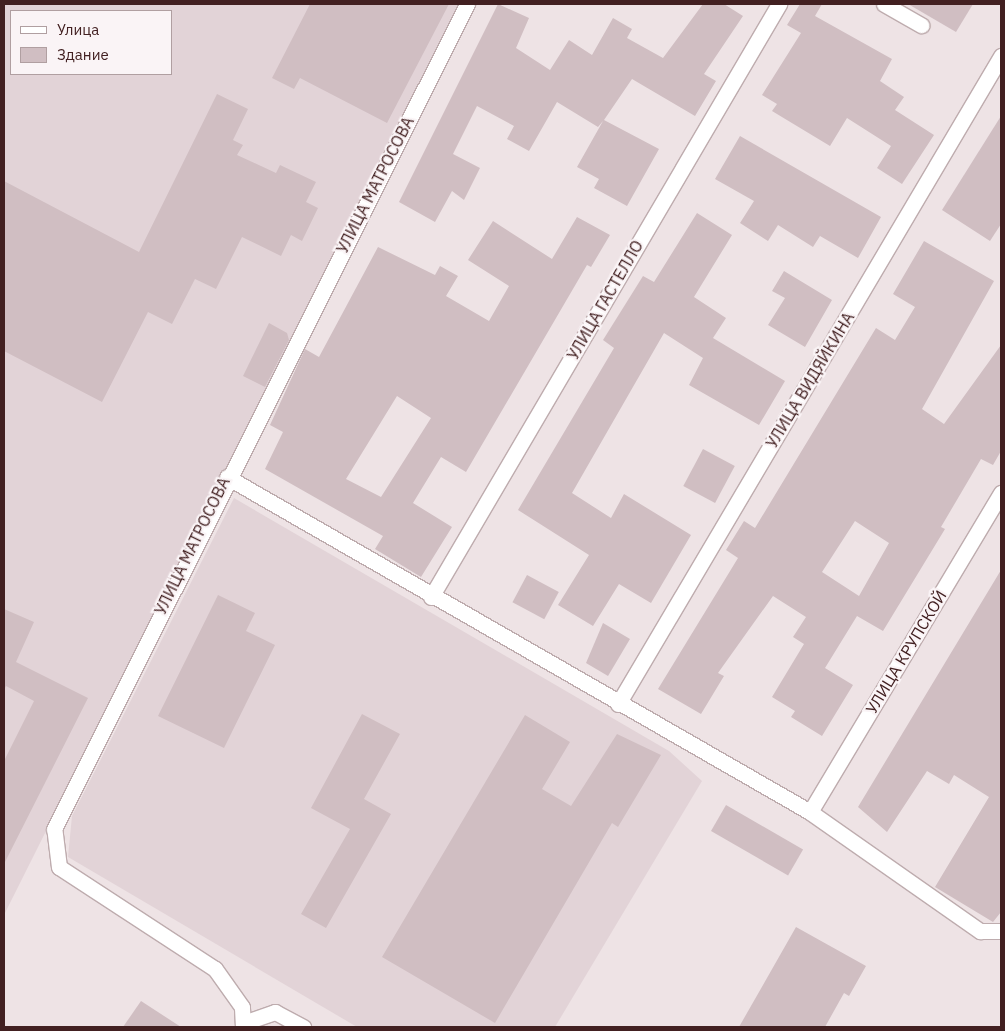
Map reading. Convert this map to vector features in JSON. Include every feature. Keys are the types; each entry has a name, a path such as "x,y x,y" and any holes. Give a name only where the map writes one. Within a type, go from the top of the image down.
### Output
{"street":[{"name":"УЛИЦА МАТРОСОВА","path":"245,1024 224,978 60,866 53,839 60,814 227,477 467,4"},
{"name":"УЛИЦА ГАСТЕЛЛО","path":"431,597 779,4"},
{"path":"884,4 921,25"},
{"name":"УЛИЦА ВИДЯЙКИНА","path":"618,704 1001,56"},
{"path":"227,477 431,597 810,812 980,931 999,932"},
{"name":"УЛИЦА КРУПСКОЙ","path":"810,812 1001,493"},
{"path":"245,1024 275,1012 303,1027"}],"shaded area":[{"path":"4,4 460,4 4,915"},
{"path":"234,498 669,751 702,781 555,1027 357,1027 68,857 72,816"}],"building":[{"path":"310,4 449,4 387,123 300,78 294,89 272,78"},
{"path":"498,4 529,18 516,48 550,70 569,40 592,55 613,18 632,29 627,38 663,58 703,4 724,4 743,16 704,74 716,81 695,116 632,79 604,120 659,149 627,206 594,188 599,179 577,167 603,121 598,127 557,102 529,151 507,139 514,126 477,106 453,154 480,168 464,200 452,191 435,222 399,202"},
{"path":"800,4 822,4 815,16 892,59 880,81 904,97 895,110 934,135 902,184 877,168 891,146 847,118 830,146 772,111 777,104 762,95 801,33 787,25"},
{"path":"908,4 973,4 956,32"},
{"path":"217,94 248,109 233,140 243,145 237,155 276,173 280,165 316,182 306,202 318,208 302,241 291,235 281,256 242,237 216,289 195,279 172,324 148,312 102,402 4,351 4,181 139,252"},
{"path":"1001,116 1001,224 990,241 942,210"},
{"path":"740,136 881,217 858,258 820,236 813,247 778,225 768,241 740,223 754,201 715,179"},
{"path":"697,213 732,235 694,297 726,318 713,338 785,381 759,425 689,385 703,358 664,333 572,493 611,518 624,494 691,535 651,603 619,584 593,626 558,605 589,555 518,510 614,348 603,340 643,276 654,282"},
{"path":"577,217 610,235 591,267 587,265 466,472 441,457 413,503 452,527 421,577 375,549 383,536 265,469 283,432 270,425 305,349 319,357 378,247 435,275 440,266 458,276 446,296 489,321 509,286 468,260 493,221 552,259","holes":["397,396 431,418 381,497 346,479"]},
{"path":"924,241 994,281 922,409 944,424 1001,345 1001,451 993,465 981,459 941,527 945,529 883,631 857,616 825,668 853,685 822,736 791,717 795,711 772,697 804,644 793,637 806,617 773,596 718,673 724,676 701,714 658,689 738,558 726,550 744,521 755,528 876,328 895,340 915,307 893,294","holes":["855,521 889,543 859,596 822,572"]},
{"path":"784,271 832,300 805,347 768,325 785,298 772,291"},
{"path":"269,323 287,333 289,340 265,387 243,376"},
{"path":"703,449 735,466 715,503 683,486"},
{"path":"1001,570 1001,912 993,922 935,887 989,797 954,775 949,784 927,771 887,832 858,807"},
{"path":"527,575 559,592 544,619 512,602"},
{"path":"218,595 255,613 246,631 275,645 224,748 158,716"},
{"path":"4,609 34,622 16,662 88,698 4,864 4,761 34,701 6,686 4,690"},
{"path":"603,623 630,639 608,676 586,663"},
{"path":"362,714 400,734 364,799 391,814 326,928 301,914 350,829 311,808"},
{"path":"525,715 570,742 542,789 571,806 617,734 661,755 618,827 612,823 495,1023 382,957"},
{"path":"726,805 803,850 788,875 711,831"},
{"path":"796,927 866,966 849,996 844,993 825,1027 739,1027"},
{"path":"141,1001 181,1027 123,1027"}]}
